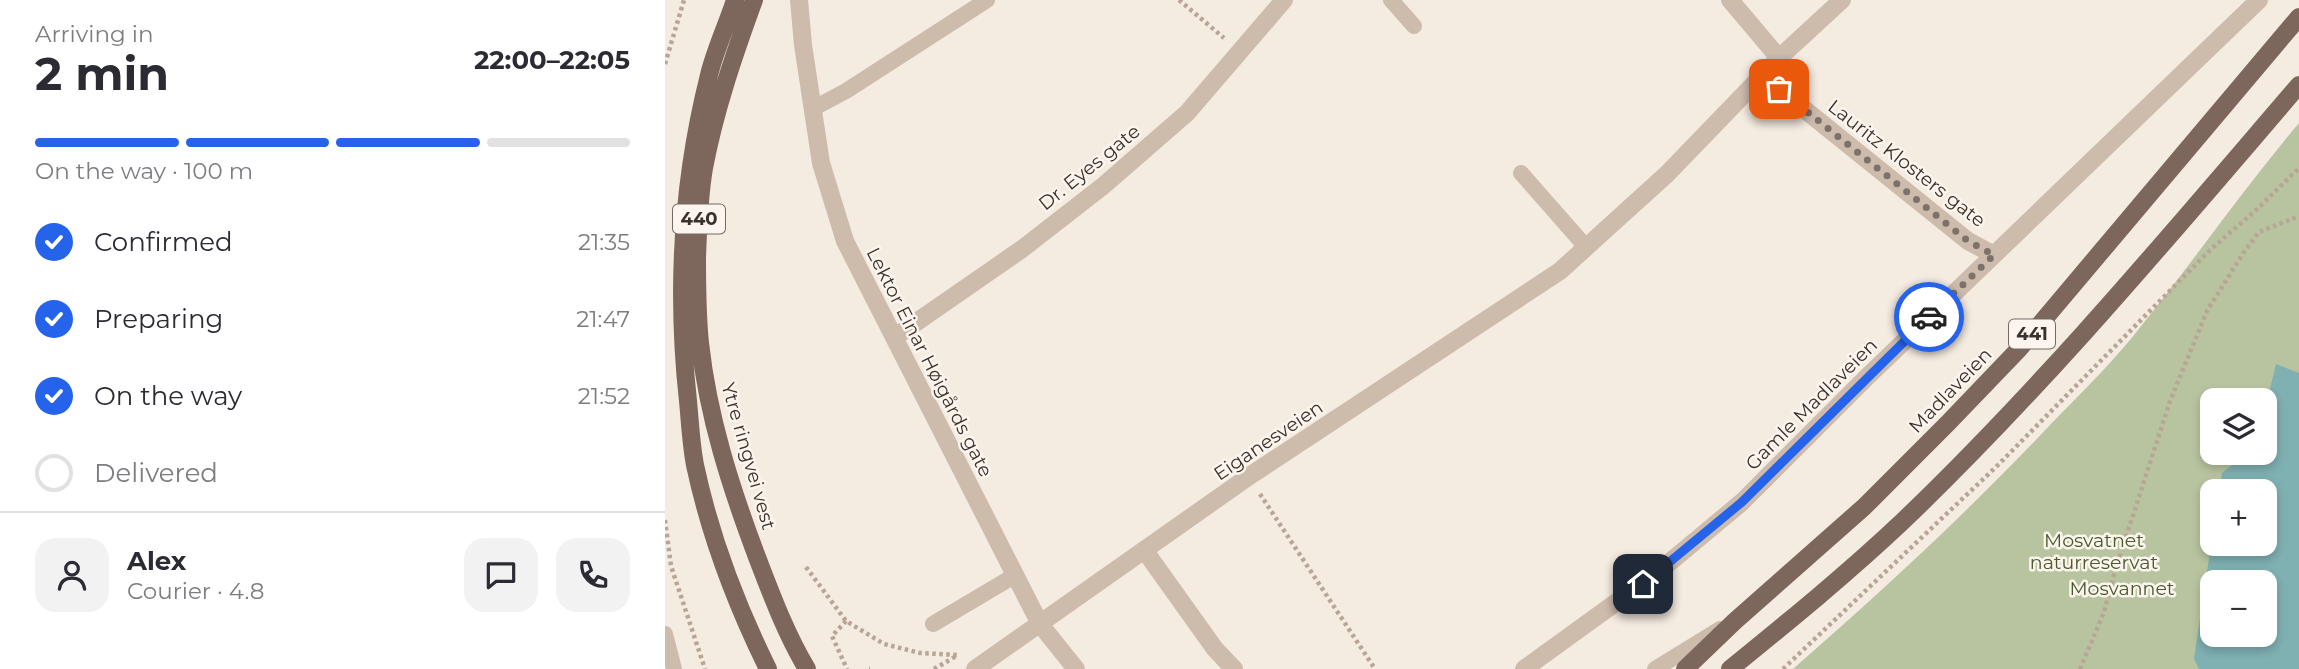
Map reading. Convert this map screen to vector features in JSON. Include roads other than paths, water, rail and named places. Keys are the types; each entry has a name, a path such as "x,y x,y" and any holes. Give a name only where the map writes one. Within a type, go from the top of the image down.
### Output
{"main road":[{"name":"440","path":"735,0 709,73 689,181 683,241 681,308 694,462 709,521 728,575 747,627 768,669"},
{"name":"Ytre ringvei vest","path":"754,0 729,68 704,170 698,226 699,341 719,443 741,513 781,618 807,669"},
{"name":"Madlaveien","path":"1685,669 1864,507 2019,349 2299,17"},
{"name":"441","path":"1730,669 1902,522 1981,443 2086,332 2299,85"}],"street":[{"name":"Lektor Einar Høigårds gate","path":"799,0 821,163 845,241 1040,624"},
{"name":"Dr. Eyes gate","path":"895,337 1021,249 1104,186 1187,113 1284,0"},
{"path":"1730,0 1779,58"},
{"name":"Eiganesveien","path":"975,669 1248,477 1560,271 1667,174 1779,58 1842,0"},
{"name":"Gamle Madlaveien","path":"1524,669 1658,572 1742,502 1866,378 2259,0"},
{"name":"Lauritz Klosters gate","path":"1763,76 1968,241 1994,255"},
{"path":"1145,551 1215,649 1234,669"},
{"path":"1040,624 1076,669"}],"lane":[{"path":"814,108 846,91 987,0"},
{"path":"1391,0 1414,26"},
{"path":"1521,173 1586,247"},
{"path":"933,624 1014,576"},
{"path":"1655,669 1735,621"},
{"path":"665,634 674,669"}],"water":[{"path":"2276,364 2299,373 2299,669 2199,669 2194,659 2200,619 2200,647 2277,647 2277,570 2207,570 2209,556 2277,556 2277,479 2221,479 2222,473 2232,465 2277,465 2277,388 2270,388"}],"park label":[{"name":"Mosvatnet naturreservat","path":"2094,551"},
{"name":"Mosvannet","path":"2122,588"}]}
